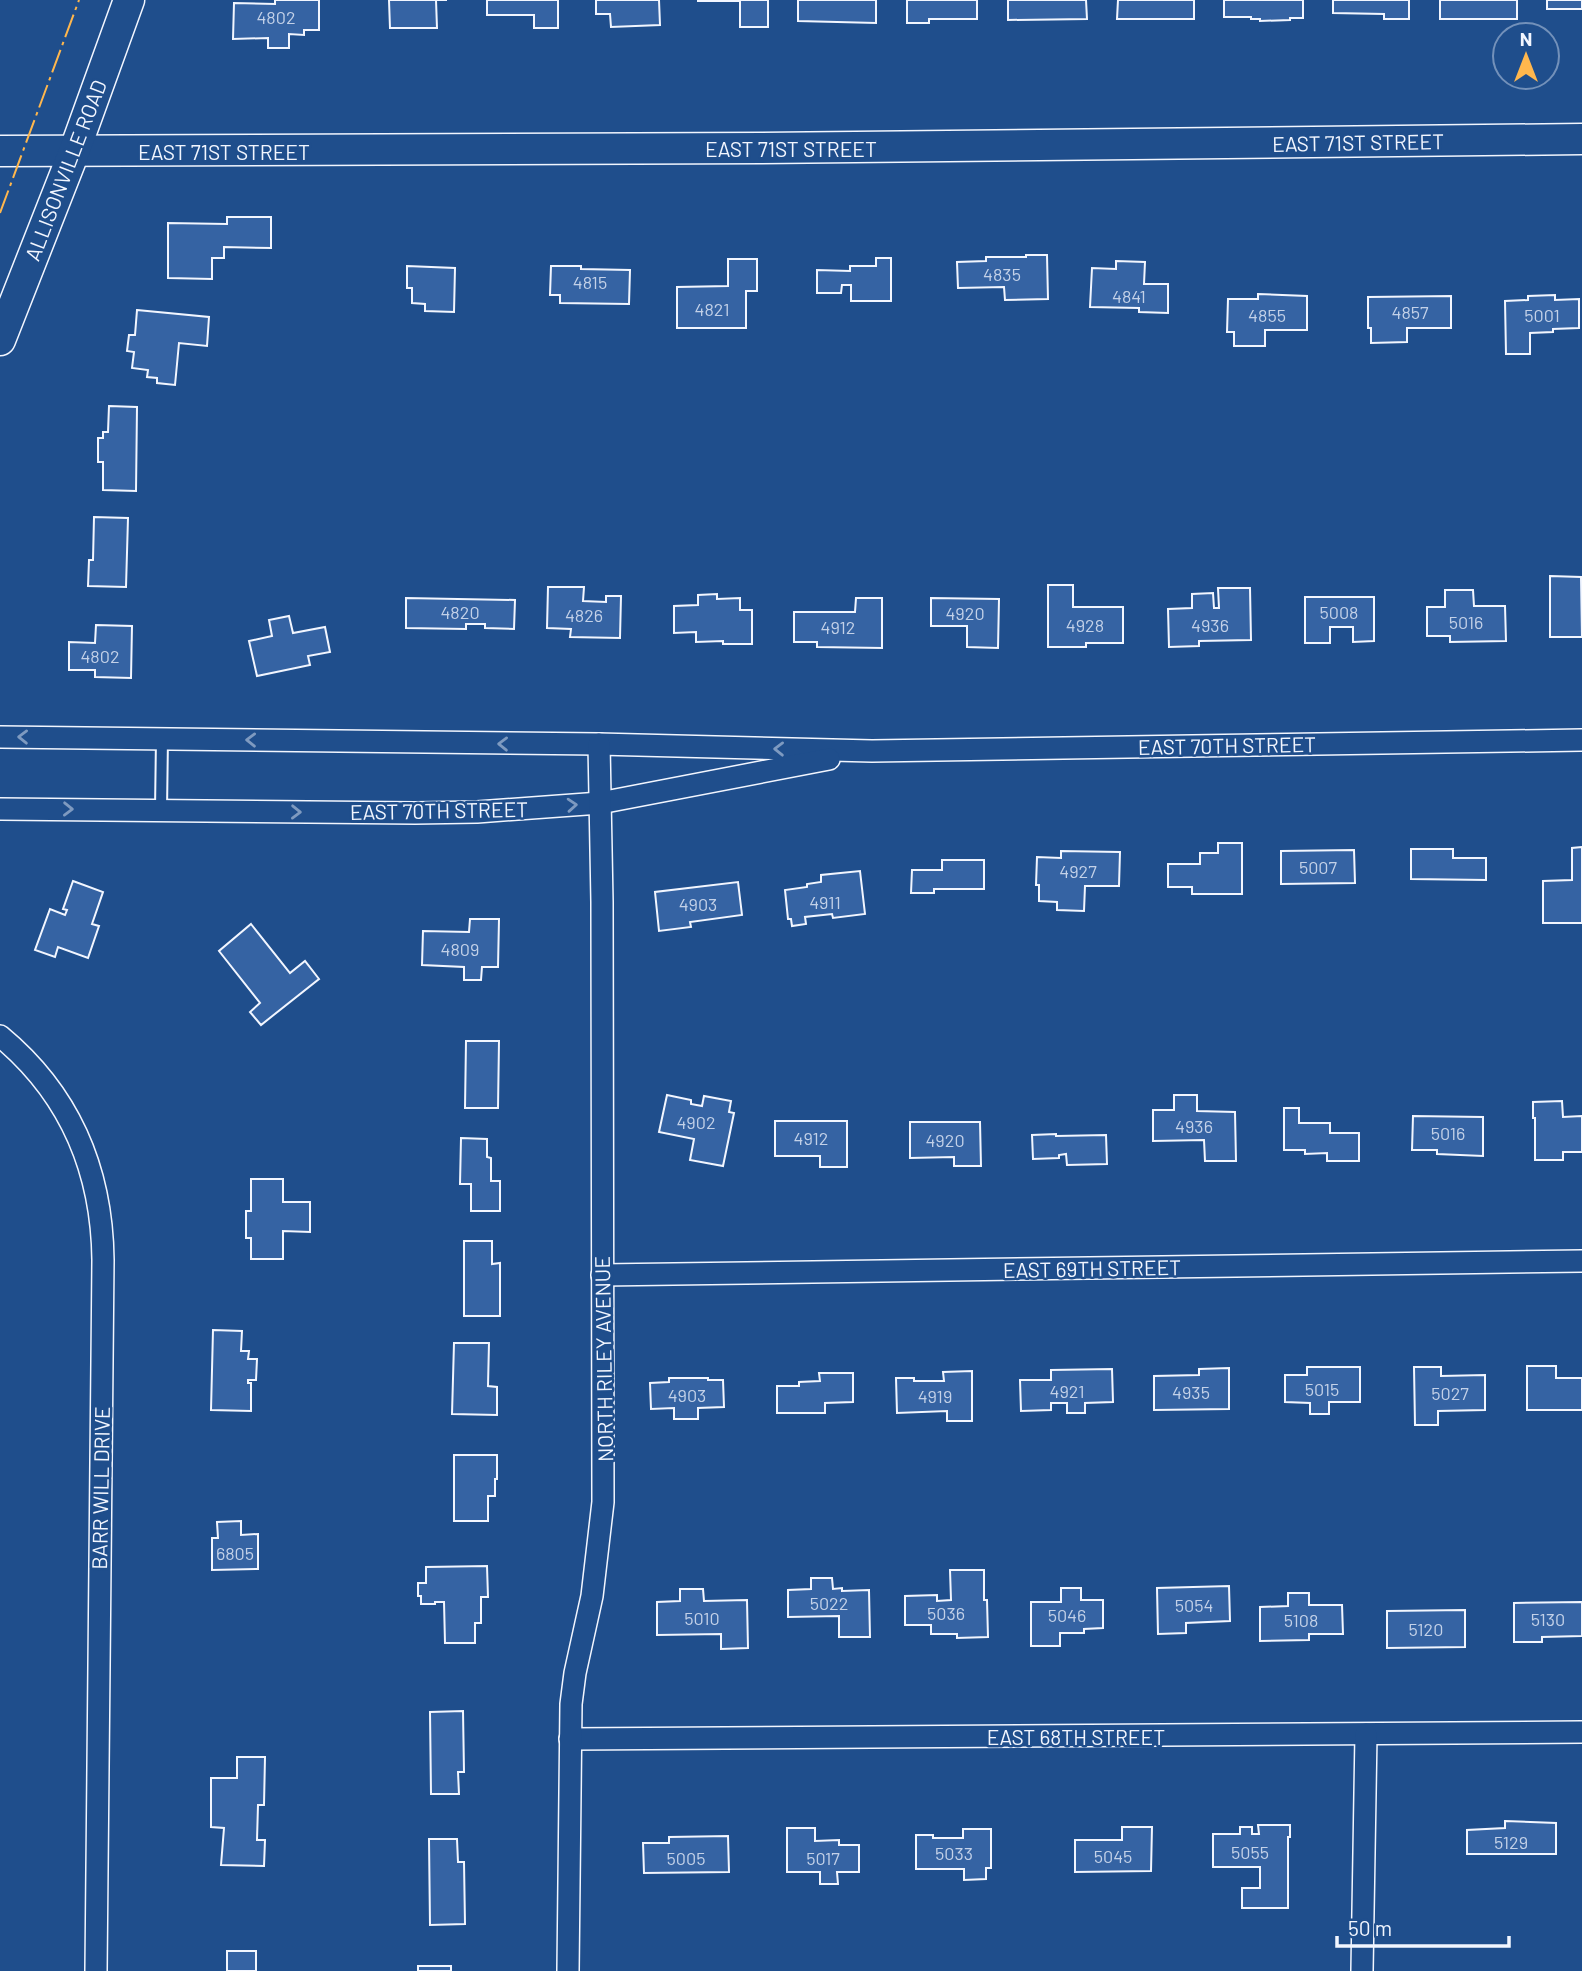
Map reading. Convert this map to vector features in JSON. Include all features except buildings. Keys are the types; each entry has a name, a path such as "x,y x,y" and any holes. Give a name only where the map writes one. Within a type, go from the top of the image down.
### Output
{"main road":[{"name":"ALLISONVILLE ROAD","path":"0,340 74,152 129,0"},
{"name":"EAST 71ST STREET","path":"0,151 762,148 1582,139"}],"street":[{"name":"EAST 70TH STREET","path":"0,737 599,744 872,751 1582,740"},
{"name":"NORTH RILEY AVENUE","path":"568,1971 571,1703 592,1596 603,1502 602,902 599,744"},
{"name":"EAST 70TH STREET","path":"0,809 477,812 600,803 872,751"},
{"name":"BARR WILL DRIVE","path":"0,1036 45,1081 73,1126 93,1176 101,1217 103,1260 96,1971"},
{"name":"EAST 69TH STREET","path":"602,1275 1582,1261"},
{"name":"EAST 68TH STREET","path":"570,1739 1582,1732"},
{"path":"1362,1971 1366,1734"}],"lane":[{"path":"162,738 162,810"}],"power":[{"path":"0,213 79,0"}]}
